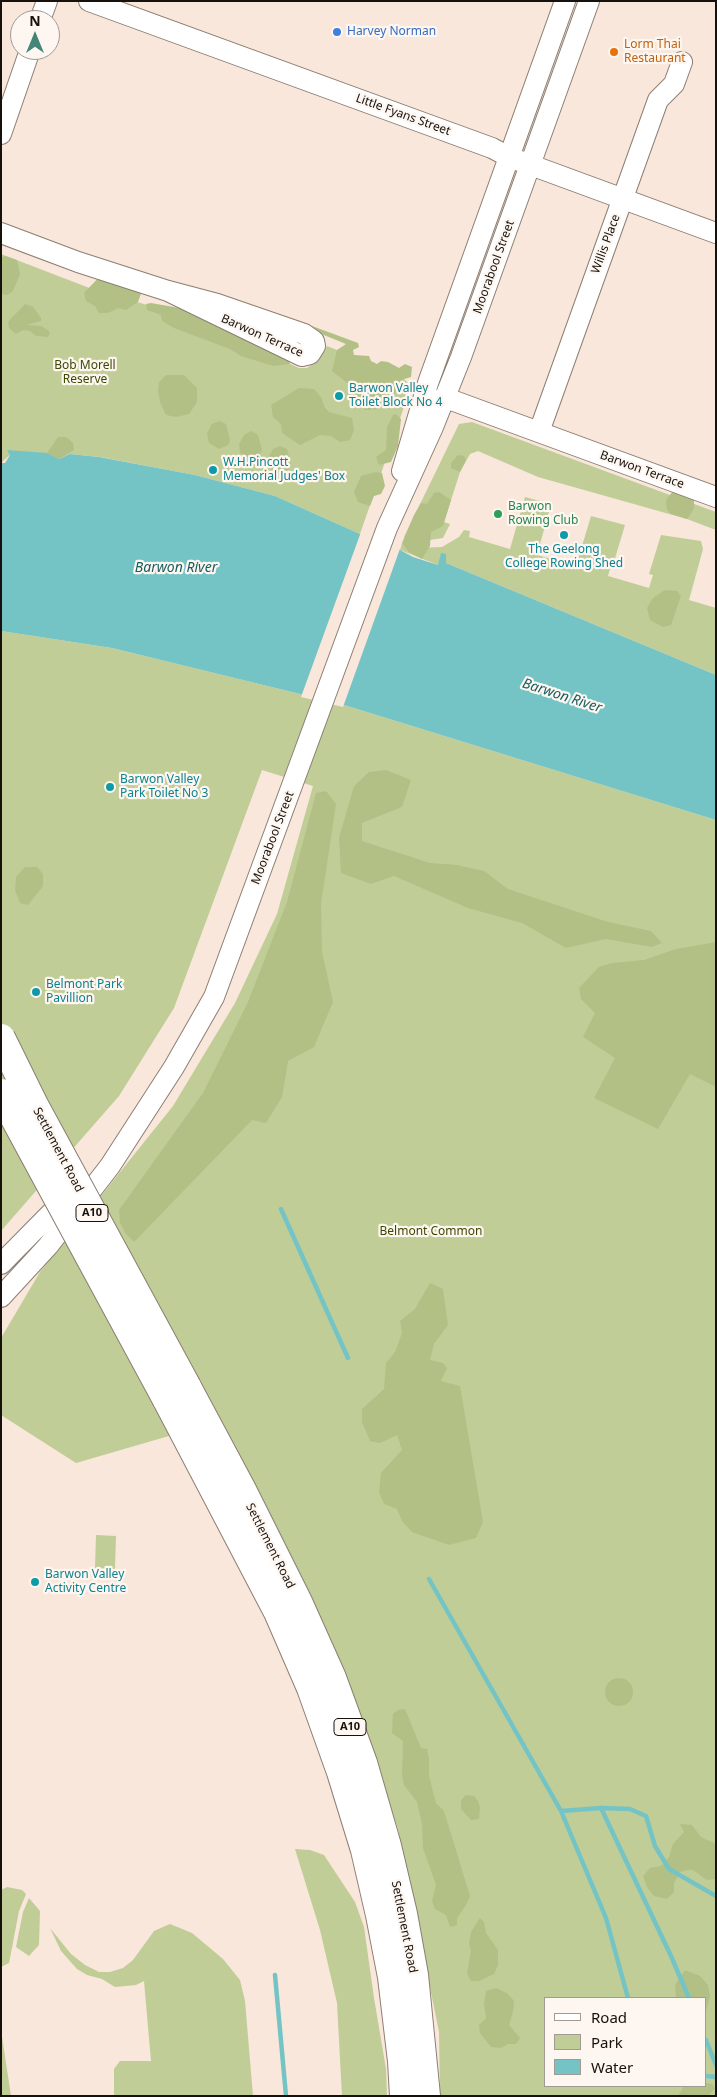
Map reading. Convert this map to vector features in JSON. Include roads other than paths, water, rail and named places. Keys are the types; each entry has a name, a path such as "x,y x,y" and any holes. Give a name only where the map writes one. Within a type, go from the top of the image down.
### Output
{"highway":[{"name":"Settlement Road","path":"1,1038 176,1392 278,1612 311,1688 342,1772 365,1850 392,1977 404,2096"},
{"name":"Settlement Road","path":"1,1093 176,1392 241,1488 298,1602 332,1678 363,1763 387,1846 403,1914 414,1975 426,2096"}],"street":[{"name":"Little Fyans Street","path":"89,1 492,148 509,158 716,233"},
{"name":"Moorabool Street","path":"387,528 428,383 565,1"},
{"name":"Moorabool Street","path":"1,1297 48,1246 110,1166 174,1067 214,997 387,528 446,398 589,1"},
{"path":"1,134 27,60"},
{"name":"Willis Place","path":"539,432 658,100 674,84 682,62"},
{"name":"Barwon Terrace","path":"1,233 168,291 217,304 304,334 313,339 315,346 310,354 302,356 168,291"},
{"path":"409,446 431,403 438,398 446,398"},
{"name":"Barwon Terrace","path":"446,398 716,498"},
{"name":"Barwon Terrace","path":"433,427 440,420 450,415 485,412"},
{"name":"Moorabool Street","path":"1,1264 130,1134"},
{"path":"1,1312 27,1268"}],"water":[{"name":"Barwon River","path":"7,450 47,453 59,459 70,454 99,457 195,475 275,496 360,534 398,546 400,550 413,557 438,565 441,553 446,554 446,563 716,675 716,820 341,704 112,648 1,631 1,463 5,463 10,455"}],"waterway":[{"path":"281,1209 348,1358"},
{"path":"429,1579 561,1811 606,1918 628,1997"},
{"path":"601,1808 689,1997"},
{"path":"561,1811 601,1808 630,1809 646,1816 655,1846 669,1869 716,1896"},
{"path":"275,1975 286,2096"},
{"path":"707,2042 716,2065"},
{"path":"707,2076 716,2077"}],"place":[{"name":"Harvey Norman","path":"337,32"},
{"name":"Lorm Thai Restaurant","path":"614,52"},
{"name":"Barwon Valley Toilet Block No 4","path":"339,396"},
{"name":"W.H.Pincott Memorial Judges' Box","path":"213,470"},
{"name":"Barwon Rowing Club","path":"498,514"},
{"name":"The Geelong College Rowing Shed","path":"564,535"},
{"name":"Barwon Valley Park Toilet No 3","path":"110,787"},
{"name":"Belmont Park Pavillion","path":"36,992"},
{"name":"Barwon Valley Activity Centre","path":"35,1582"}],"park label":[{"name":"Bob Morell Reserve","path":"85,373"},
{"name":"Belmont Common","path":"431,1232"}]}
